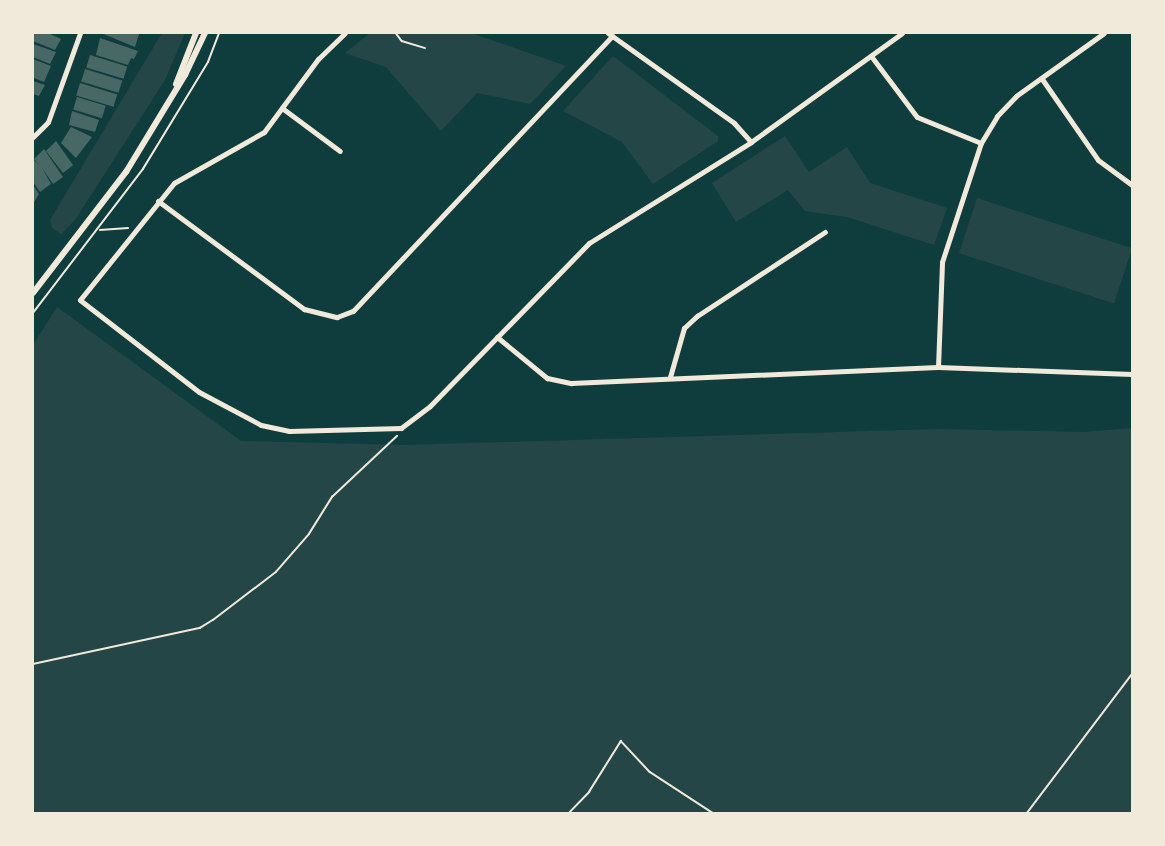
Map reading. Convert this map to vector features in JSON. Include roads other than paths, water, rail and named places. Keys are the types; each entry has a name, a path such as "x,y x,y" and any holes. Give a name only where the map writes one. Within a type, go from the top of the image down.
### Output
{"street":[{"path":"33,137 48,122 80,33"},
{"path":"169,101 196,33"},
{"path":"33,293 126,172 169,101 204,33"},
{"path":"345,33 318,59 264,132 174,183 135,227 80,300 199,393 261,425 289,431 401,428 430,406 589,243 750,142 902,33"},
{"path":"938,366 942,262 981,143 1003,110 1104,33"},
{"path":"158,201 304,309 337,317 354,310 610,35 734,123 750,142"},
{"path":"872,56 917,117 981,143"},
{"path":"1042,80 1098,160 1132,185"},
{"path":"282,108 340,151"},
{"path":"670,377 684,328 697,316 825,232"},
{"path":"497,337 547,378 571,383 938,366 1132,374"}]}
